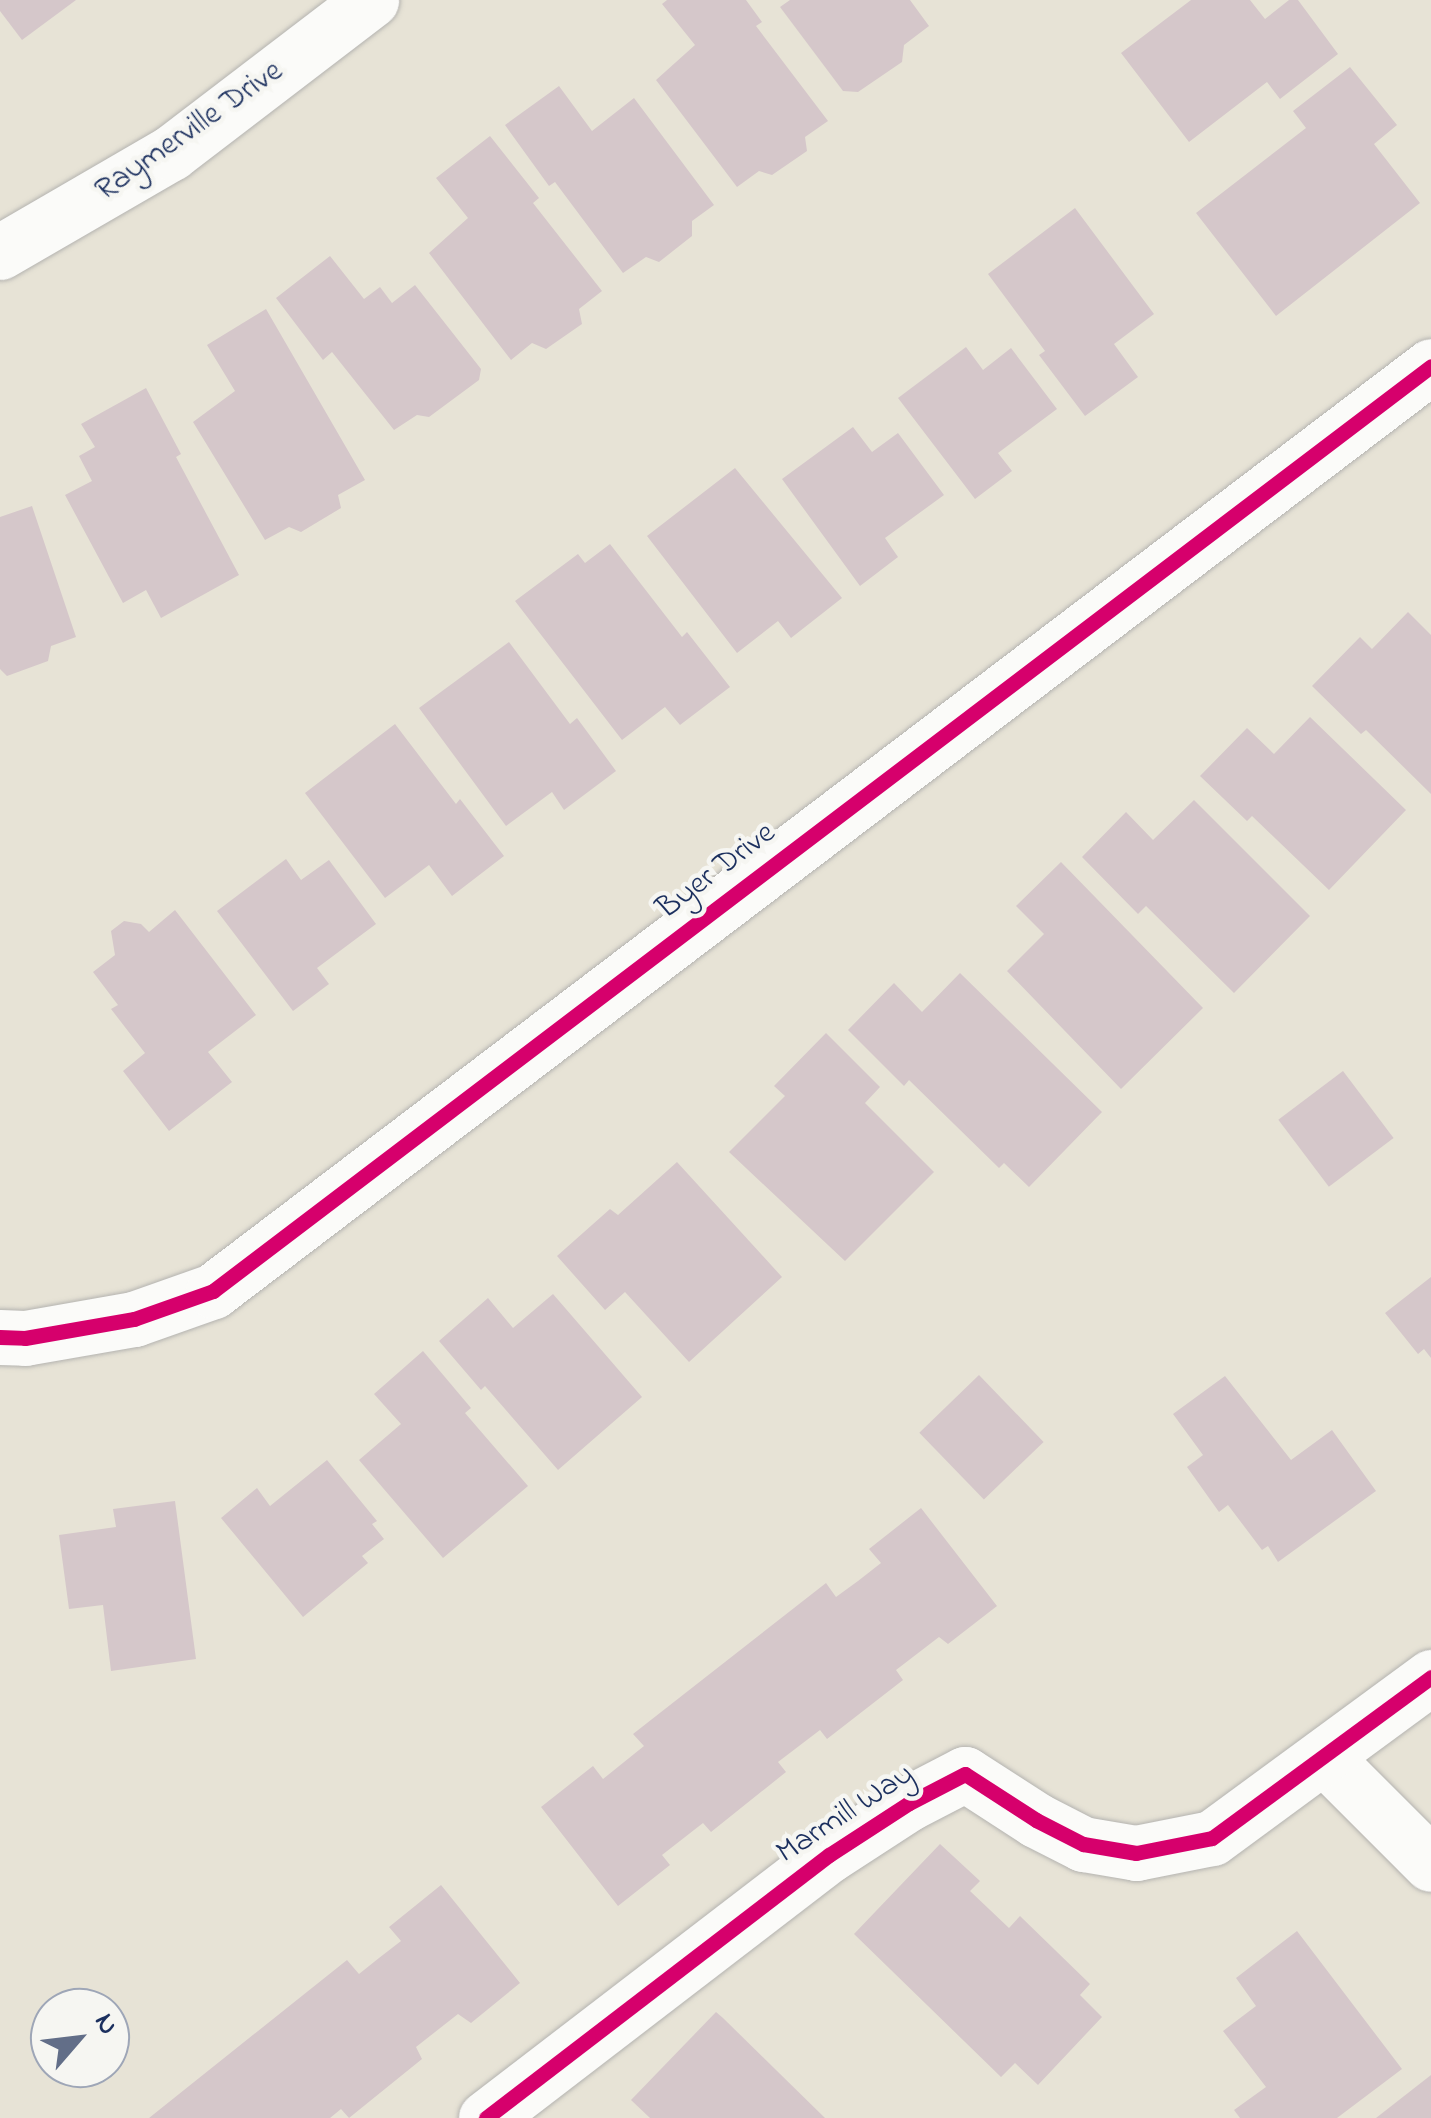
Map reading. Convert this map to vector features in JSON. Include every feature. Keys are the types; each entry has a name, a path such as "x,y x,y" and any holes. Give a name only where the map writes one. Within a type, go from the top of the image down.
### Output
{"street":[{"name":"Raymerville Drive","path":"0,252 171,153 371,0"},
{"name":"Byer Drive","path":"0,1337 24,1338 134,1319 213,1291 1431,366"},
{"path":"1431,1678 1324,1757 1431,1864"},
{"name":"Marmill Way","path":"511,2111 829,1854 908,1802 965,1774 1036,1820 1083,1844 1136,1853 1212,1838 1324,1757"}],"building":[{"path":"0,0 76,0 22,40 0,11"},
{"path":"667,0 746,0 762,22 756,26 828,121 805,137 807,151 772,175 759,171 737,187 656,80 695,45 662,4"},
{"path":"790,0 910,0 929,26 904,45 902,62 858,92 843,91 780,7"},
{"path":"1191,0 1250,0 1265,19 1289,0 1298,0 1338,54 1280,99 1267,82 1189,142 1121,53"},
{"path":"1350,67 1397,125 1374,144 1420,203 1276,316 1196,213 1306,128 1293,111"},
{"path":"559,86 592,131 634,98 714,205 692,221 692,236 659,262 646,257 623,273 555,182 549,186 505,125"},
{"path":"490,136 539,198 533,203 602,291 579,309 582,324 546,349 532,343 511,360 429,253 468,218 436,178"},
{"path":"1075,208 1154,314 1114,344 1138,377 1085,416 1039,355 1045,351 988,274"},
{"path":"330,256 364,299 380,287 392,303 415,285 481,369 479,380 429,417 417,415 394,430 332,352 323,360 276,298"},
{"path":"266,309 365,480 338,495 341,508 301,532 289,527 265,540 193,422 235,391 207,345"},
{"path":"966,347 983,370 1011,348 1057,409 998,453 1012,471 975,499 898,398"},
{"path":"146,388 181,454 176,457 239,575 161,618 146,590 123,603 65,495 92,481 79,456 95,447 81,424"},
{"path":"853,427 872,452 898,433 944,495 885,538 898,557 860,586 782,479"},
{"path":"735,468 842,598 791,638 778,621 737,653 647,536"},
{"path":"32,506 76,637 51,646 48,661 7,676 0,669 0,517"},
{"path":"610,544 682,637 687,632 730,687 680,725 665,707 622,740 515,601 578,554 585,563"},
{"path":"1408,612 1431,635 1431,794 1366,730 1361,734 1312,686 1360,637 1372,649"},
{"path":"509,642 570,724 577,718 616,771 564,810 552,792 506,826 419,708"},
{"path":"1310,717 1406,810 1329,890 1252,816 1247,821 1200,776 1247,728 1274,754"},
{"path":"395,724 456,804 460,799 504,856 452,896 429,865 385,898 305,793"},
{"path":"1194,800 1310,916 1234,993 1146,906 1138,914 1082,857 1126,812 1153,840"},
{"path":"286,859 301,880 329,860 376,924 317,968 329,984 293,1011 217,911"},
{"path":"1061,862 1203,1008 1121,1089 1007,971 1044,934 1016,906"},
{"path":"175,910 256,1015 208,1052 232,1082 169,1131 123,1071 145,1053 111,1009 118,1005 93,972 115,955 111,931 124,921 141,924 149,932"},
{"path":"960,973 1102,1112 1029,1187 1004,1163 999,1168 909,1080 904,1086 848,1030 894,983 922,1012"},
{"path":"826,1033 880,1087 865,1103 934,1172 845,1261 729,1152 785,1096 774,1086"},
{"path":"1343,1071 1394,1138 1329,1187 1278,1120"},
{"path":"677,1162 782,1277 689,1362 625,1292 605,1310 557,1256 610,1209 618,1215"},
{"path":"1431,1277 1431,1358 1424,1349 1418,1354 1385,1313"},
{"path":"553,1294 642,1397 558,1470 485,1386 481,1390 439,1341 488,1298 513,1328"},
{"path":"423,1351 471,1408 465,1413 528,1486 443,1558 359,1460 401,1424 374,1394"},
{"path":"979,1375 1044,1442 984,1500 919,1433"},
{"path":"1225,1376 1291,1460 1332,1430 1376,1491 1278,1562 1268,1546 1262,1550 1228,1505 1219,1512 1187,1467 1203,1455 1173,1414"},
{"path":"327,1460 377,1521 372,1524 384,1539 362,1556 368,1563 303,1617 221,1518 257,1488 270,1506"},
{"path":"175,1501 196,1659 111,1671 103,1605 69,1609 59,1535 116,1527 113,1509"},
{"path":"921,1508 997,1606 948,1644 939,1637 896,1670 903,1680 827,1739 820,1730 778,1762 786,1772 711,1832 703,1823 662,1855 670,1865 618,1906 541,1807 593,1766 603,1779 644,1746 633,1734 826,1583 836,1597 881,1563 869,1549"},
{"path":"940,1844 980,1881 970,1891 1009,1928 1020,1916 1090,1984 1080,1995 1102,2017 1038,2085 1015,2063 1001,2077 854,1934"},
{"path":"441,1885 520,1983 471,2023 458,2014 416,2047 422,2059 349,2118 341,2109 330,2118 149,2118 347,1960 359,1974 401,1941 389,1927"},
{"path":"1297,1931 1402,2069 1337,2118 1240,2118 1234,2110 1266,2087 1223,2031 1256,2006 1236,1978"},
{"path":"716,2012 825,2118 650,2118 631,2100"},
{"path":"1431,2075 1431,2118 1376,2118"}],"cycle path":[{"path":"0,1337 25,1338 134,1319 213,1291 1431,366"},
{"path":"486,2118 829,1855 909,1803 965,1774 1036,1820 1083,1844 1136,1853 1212,1838 1431,1677"}]}
